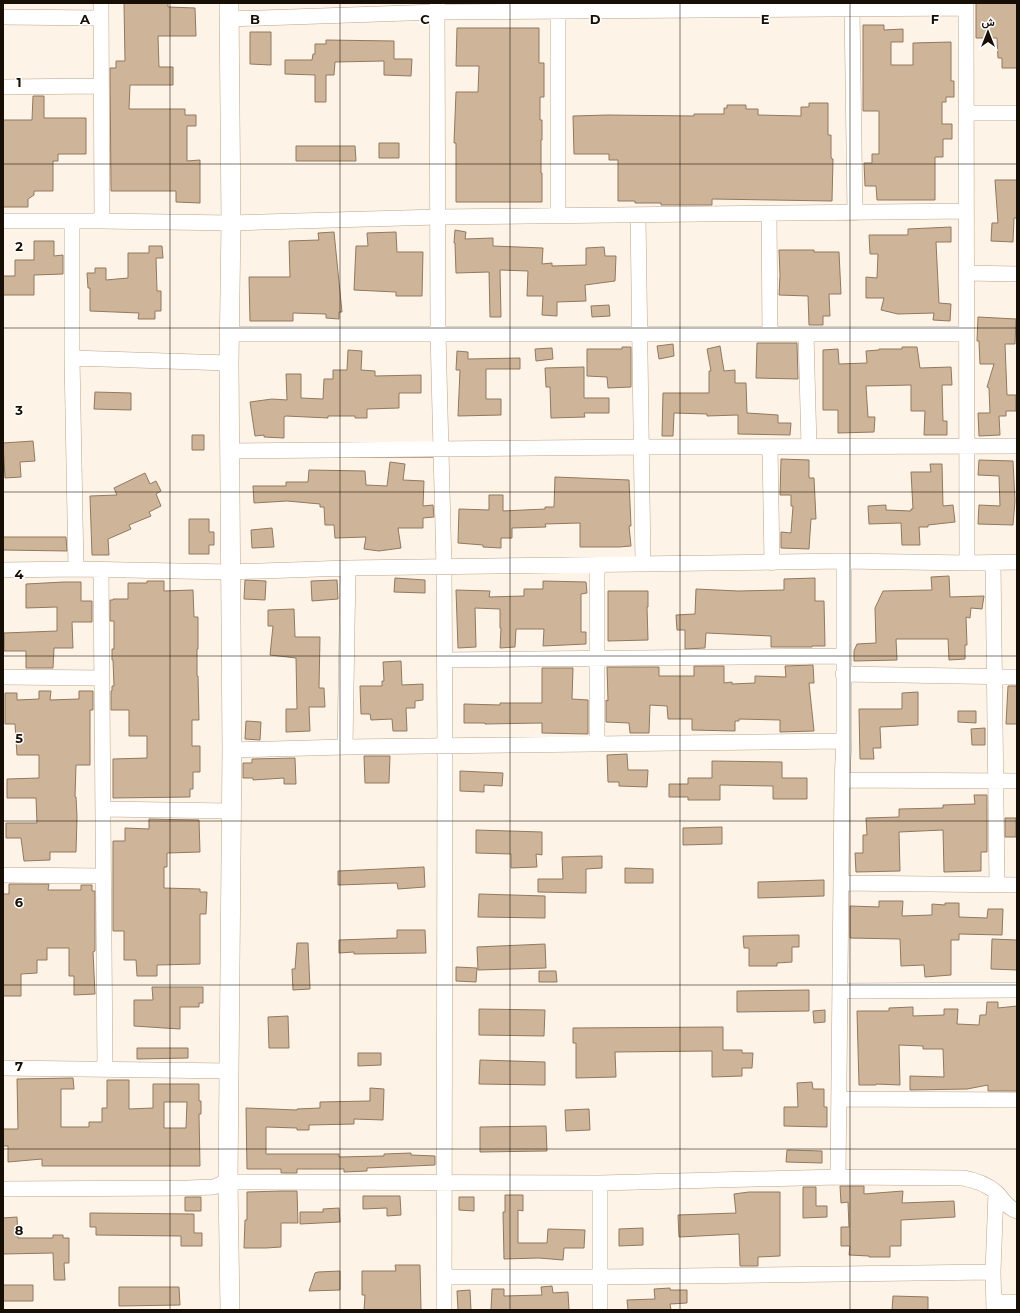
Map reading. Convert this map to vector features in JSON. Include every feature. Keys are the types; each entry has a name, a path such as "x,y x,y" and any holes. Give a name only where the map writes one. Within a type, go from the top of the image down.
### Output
{"street":[{"path":"101,3 102,220"},
{"path":"230,1310 228,1182 232,750 229,363 231,223 229,11 437,8 558,11 607,7 800,6 852,9 966,6 967,563"},
{"path":"437,8 438,334 444,567 445,746 444,1310"},
{"path":"852,9 855,213"},
{"path":"558,11 558,216"},
{"path":"3,17 101,18"},
{"path":"3,87 101,86"},
{"path":"966,113 1017,113"},
{"path":"3,221 102,220 231,223 438,217 966,212"},
{"path":"769,214 770,334"},
{"path":"638,215 643,564"},
{"path":"72,221 72,358 76,569"},
{"path":"966,274 1017,274"},
{"path":"229,334 966,334"},
{"path":"806,334 809,446"},
{"path":"72,358 229,363"},
{"path":"230,451 641,447 1017,446"},
{"path":"770,447 772,563"},
{"path":"3,570 76,569 230,572 348,568 844,561 967,563 1017,562"},
{"path":"838,1177 842,780 844,741 844,561"},
{"path":"993,563 997,781 997,885"},
{"path":"597,565 597,744"},
{"path":"346,747 348,568"},
{"path":"101,570 105,1070"},
{"path":"444,660 843,656"},
{"path":"843,674 1017,677"},
{"path":"3,677 102,678"},
{"path":"232,750 346,747 844,741"},
{"path":"842,780 1017,781"},
{"path":"103,809 231,811"},
{"path":"3,875 103,876"},
{"path":"841,883 1017,885"},
{"path":"840,991 1017,990"},
{"path":"3,1068 230,1071"},
{"path":"838,1100 1017,1100"},
{"path":"3,1189 188,1188 214,1187 223,1182 600,1183 838,1177 963,1178 975,1180 996,1192 1012,1210 1017,1211"},
{"path":"600,1183 600,1310"},
{"path":"996,1192 993,1272 994,1306 1017,1302"},
{"path":"445,1277 599,1277 993,1272"}],"building":[{"path":"124,3 168,3 168,7 195,8 196,36 158,36 159,67 173,67 173,85 130,85 129,109 185,109 185,115 196,115 196,126 187,126 187,161 200,160 200,203 176,202 176,191 111,191 110,68 116,68 116,61 125,61"},
{"path":"976,3 1017,3 1017,68 1002,68 1002,58 998,58 997,38 976,38"},
{"path":"863,25 884,25 884,30 903,29 903,42 891,42 891,65 913,65 913,43 951,42 951,81 954,81 954,97 946,97 946,102 942,102 942,124 952,124 952,139 943,139 943,157 935,157 935,200 877,200 876,186 865,186 864,163 872,163 872,154 879,154 879,111 863,111"},
{"path":"457,28 539,28 539,63 544,63 544,97 540,97 540,120 542,120 542,202 456,202 456,143 454,143 456,92 478,92 479,66 456,66"},
{"path":"250,32 271,32 271,65 250,64"},
{"path":"326,40 394,41 394,59 412,59 411,76 384,75 384,61 335,62 334,75 326,75 326,102 315,102 315,75 285,74 285,60 312,60 313,54 315,54 315,44 326,44"},
{"path":"33,96 44,96 44,118 86,118 86,154 58,154 58,161 53,161 53,191 34,191 34,195 28,199 28,207 3,207 3,120 32,120"},
{"path":"809,103 828,103 828,135 831,135 831,157 833,159 832,201 712,199 712,205 661,205 661,203 635,203 635,201 618,201 618,160 609,160 609,154 574,154 573,116 694,116 694,114 724,114 724,108 727,108 727,105 746,105 746,109 758,109 758,115 801,116 801,107 809,107"},
{"path":"379,143 399,143 399,158 379,158"},
{"path":"296,146 355,146 356,161 296,161"},
{"path":"995,180 1017,180 1017,218 1014,218 1013,242 991,241 992,223 998,223"},
{"path":"951,227 951,242 936,242 939,303 951,304 950,321 933,320 934,313 898,314 881,310 884,298 866,298 866,277 877,278 878,254 870,254 869,235 908,235 908,229"},
{"path":"455,230 466,232 465,239 493,238 493,246 543,248 542,264 552,263 552,266 586,265 586,248 604,247 605,256 616,256 615,281 585,285 586,301 557,302 557,316 542,315 543,296 527,296 528,271 500,270 501,317 490,317 489,272 456,273 454,243"},
{"path":"334,232 342,312 339,312 339,319 326,318 326,314 293,313 293,321 250,321 249,277 290,277 289,241 319,240 318,233"},
{"path":"396,232 397,252 423,252 422,296 396,296 396,292 354,290 356,246 368,246 367,233"},
{"path":"34,241 54,241 54,256 63,255 63,274 34,275 34,295 3,295 3,276 15,276 15,260 34,260"},
{"path":"149,246 162,246 163,258 156,258 157,291 161,291 161,311 155,311 155,319 138,319 139,313 90,311 90,288 88,288 87,273 95,273 95,268 106,268 106,280 128,278 128,253 149,253"},
{"path":"779,250 839,252 841,294 829,294 830,316 823,316 823,325 809,325 808,296 779,295"},
{"path":"609,305 610,316 592,317 591,306"},
{"path":"978,317 1016,319 1015,344 1005,344 1007,395 1016,395 1016,411 1006,411 1006,416 999,416 1000,435 979,436 978,413 990,413 989,388 987,387 994,364 980,364 979,341 977,341"},
{"path":"757,343 797,343 798,379 756,378"},
{"path":"673,344 674,356 659,359 657,346"},
{"path":"720,346 724,371 735,370 735,383 746,383 747,413 778,415 778,423 791,423 790,435 738,434 738,415 707,416 707,414 674,413 673,436 662,436 663,393 709,393 709,371 711,371 707,349"},
{"path":"622,347 631,347 631,387 608,388 607,377 587,376 587,349 622,349"},
{"path":"902,347 917,347 920,368 951,367 952,385 942,385 943,421 947,421 947,435 924,435 925,411 911,411 911,385 866,386 868,417 875,417 874,432 838,433 838,410 823,410 823,350 838,349 839,364 867,363 866,351 879,349 902,349"},
{"path":"552,348 553,359 536,361 535,349"},
{"path":"348,350 362,351 361,370 375,371 375,376 421,375 421,393 399,393 399,408 367,409 367,418 355,418 355,416 328,416 328,418 286,416 284,417 284,438 264,437 264,435 255,436 250,402 272,399 287,400 286,374 301,374 301,398 323,399 324,379 333,379 333,370 347,370"},
{"path":"457,351 468,352 468,359 520,358 520,369 486,369 486,399 501,399 501,415 458,416 460,370 456,370"},
{"path":"584,367 584,398 609,398 609,413 584,413 585,417 551,418 550,387 546,387 545,368"},
{"path":"95,392 131,393 131,410 94,409"},
{"path":"192,435 204,435 204,450 192,450"},
{"path":"33,441 35,461 20,462 21,477 5,478 3,443"},
{"path":"781,459 809,460 809,478 814,478 816,519 811,519 809,549 781,548 781,532 791,533 793,506 791,506 791,495 780,495"},
{"path":"979,460 1013,461 1015,501 1013,525 978,524 979,505 1000,506 999,476 978,475"},
{"path":"390,462 405,464 403,480 424,481 423,506 433,505 434,517 423,518 423,528 398,528 401,548 379,551 364,549 366,537 335,538 334,525 325,525 324,507 320,507 320,504 287,501 254,503 253,486 286,486 286,482 308,482 309,470 365,471 366,485 387,486"},
{"path":"930,464 942,464 943,506 953,505 955,522 928,525 928,527 919,527 920,545 902,545 901,523 869,524 868,506 886,505 886,510 911,511 911,509 913,509 911,472 931,472"},
{"path":"145,473 150,484 156,481 161,491 156,494 161,506 149,512 151,516 129,525 131,529 108,539 109,555 92,555 90,496 117,495 114,488"},
{"path":"555,477 629,480 631,526 629,526 631,546 580,547 580,523 545,524 546,527 512,528 512,538 501,538 501,548 458,543 459,509 489,510 489,495 503,495 503,511 545,509 545,507 554,507"},
{"path":"189,519 209,519 209,532 214,532 214,545 209,545 209,554 189,554"},
{"path":"272,528 274,547 252,548 251,530"},
{"path":"3,537 66,537 67,551 3,550"},
{"path":"949,576 950,597 984,596 982,609 971,608 970,618 966,617 967,645 965,645 965,659 949,660 948,639 896,639 897,660 854,661 854,651 857,644 876,643 875,608 883,591 932,590 931,577"},
{"path":"395,578 425,580 425,593 394,592"},
{"path":"815,578 815,601 824,601 825,646 771,647 771,636 706,633 705,648 685,649 685,630 677,630 676,615 695,614 696,589 738,591 784,590 784,579"},
{"path":"245,580 266,581 265,600 244,599"},
{"path":"337,580 338,599 312,601 311,581"},
{"path":"147,581 164,581 164,591 193,590 194,617 198,617 197,676 199,720 192,720 192,746 200,746 200,772 193,772 193,789 190,789 190,797 113,798 113,759 147,758 147,736 129,736 129,710 111,710 111,691 112,686 114,686 112,649 114,649 114,621 110,621 110,600 128,599 128,583 147,583"},
{"path":"543,581 586,582 587,593 581,594 581,632 586,632 586,644 543,646 544,629 516,629 515,647 500,648 500,609 475,608 476,647 458,648 456,590 490,591 489,597 524,596 524,589 543,589"},
{"path":"81,582 81,601 92,601 92,622 72,622 73,648 54,648 53,668 26,668 26,651 4,651 4,633 57,631 57,607 26,608 26,584"},
{"path":"608,591 648,591 648,640 608,641"},
{"path":"294,609 295,637 320,637 319,688 324,688 325,707 309,707 310,731 286,732 286,709 297,709 296,658 270,655 273,626 268,626 268,610"},
{"path":"401,661 402,685 423,684 423,700 415,701 415,708 406,708 407,731 393,731 392,719 371,720 370,714 361,714 360,686 382,686 382,681 384,681 383,662"},
{"path":"813,665 814,683 809,683 814,731 780,732 780,720 739,719 739,721 735,721 735,731 692,730 692,719 668,719 667,706 650,705 649,733 630,733 629,723 606,722 606,700 608,701 607,667 659,667 659,676 694,676 694,666 724,666 724,683 732,682 732,684 755,683 755,676 786,677 785,666"},
{"path":"542,668 573,668 572,699 588,700 588,734 542,733 542,723 464,723 464,704 500,705 500,703 542,703"},
{"path":"1008,686 1017,686 1017,724 1006,724"},
{"path":"39,691 51,691 50,700 79,699 79,691 93,691 93,710 90,710 90,765 76,765 76,852 50,852 50,860 24,861 21,838 6,838 6,823 37,823 36,798 7,798 7,779 39,778 39,755 17,755 15,724 5,724 5,693 17,693 17,700 39,699"},
{"path":"918,692 918,725 880,727 881,748 873,748 874,759 860,759 859,709 902,709 902,693"},
{"path":"958,711 976,711 976,723 958,722"},
{"path":"246,721 261,722 260,740 245,739"},
{"path":"985,728 985,745 972,745 971,729"},
{"path":"627,754 628,770 648,770 647,787 619,786 619,782 608,782 607,755"},
{"path":"364,756 390,756 389,783 365,783"},
{"path":"295,758 296,784 284,784 284,778 253,780 253,778 243,778 243,763 252,763 252,759"},
{"path":"712,761 782,762 782,778 807,778 807,799 773,799 773,786 720,785 720,800 688,800 688,797 669,797 669,784 688,784 688,778 712,778"},
{"path":"460,771 503,773 502,786 484,785 484,792 460,791"},
{"path":"974,795 987,795 987,852 981,852 981,871 944,872 943,830 899,832 900,871 856,872 855,853 863,853 863,835 867,835 866,818 899,817 899,809 943,808 943,805 975,804"},
{"path":"1005,818 1016,818 1016,837 1005,837"},
{"path":"149,819 199,820 200,852 167,853 167,867 164,867 164,888 200,889 200,892 207,892 206,914 200,914 200,964 157,965 157,976 137,976 136,960 124,960 124,931 113,931 113,841 125,841 125,828 149,829"},
{"path":"722,827 722,844 683,845 683,828"},
{"path":"476,830 542,832 542,855 536,854 537,867 511,868 511,854 476,853"},
{"path":"602,856 602,868 586,869 586,893 538,892 538,879 563,879 562,857"},
{"path":"424,867 425,887 398,889 397,883 338,885 338,871"},
{"path":"625,868 653,869 653,883 625,883"},
{"path":"824,880 824,896 758,898 758,882"},
{"path":"9,884 49,884 48,890 81,890 81,885 92,885 92,891 95,891 95,951 93,952 95,994 74,995 74,976 69,976 69,948 47,948 47,960 37,960 37,973 21,974 21,996 3,996 3,894 9,894"},
{"path":"479,894 545,896 545,918 478,917"},
{"path":"879,901 903,901 902,916 932,915 932,904 945,905 945,903 959,903 959,917 987,918 988,909 1003,909 1002,935 959,934 959,940 951,940 951,975 925,977 924,965 901,966 900,939 850,938 850,906 879,907"},
{"path":"397,930 425,930 426,953 339,953 339,940 397,938"},
{"path":"799,935 799,947 792,947 792,962 777,963 777,966 749,966 749,948 744,948 743,936"},
{"path":"992,939 1017,940 1017,970 991,969"},
{"path":"297,943 308,943 310,989 293,990 292,969 295,969"},
{"path":"545,944 546,968 478,970 477,947"},
{"path":"456,967 477,968 476,982 456,981"},
{"path":"539,971 556,971 557,982 539,982"},
{"path":"152,987 203,987 203,1003 199,1003 199,1007 180,1007 180,1029 134,1026 134,1000 153,1000"},
{"path":"809,990 809,1011 737,1012 737,991"},
{"path":"987,1002 998,1002 998,1008 1017,1006 1017,1091 988,1091 988,1085 967,1089 910,1090 910,1076 944,1077 943,1049 923,1049 923,1046 899,1045 900,1085 859,1085 857,1011 889,1011 889,1008 913,1007 913,1016 944,1015 944,1009 958,1009 957,1024 979,1025 980,1015 986,1015"},
{"path":"479,1009 545,1010 544,1036 479,1035"},
{"path":"825,1010 825,1022 814,1023 813,1011"},
{"path":"288,1016 289,1048 269,1048 268,1017"},
{"path":"723,1027 723,1050 742,1050 742,1053 753,1053 752,1068 742,1068 742,1076 712,1077 712,1051 615,1052 616,1077 576,1078 576,1043 573,1043 573,1028"},
{"path":"137,1048 188,1048 188,1058 137,1059"},
{"path":"358,1053 381,1053 381,1065 358,1066"},
{"path":"480,1060 545,1062 545,1085 479,1084"},
{"path":"73,1078 74,1089 61,1089 61,1127 89,1127 89,1122 102,1122 102,1108 107,1108 107,1080 129,1080 129,1109 153,1108 153,1084 199,1084 199,1101 201,1101 201,1114 199,1114 200,1166 42,1166 42,1159 8,1162 8,1146 3,1146 3,1129 18,1129 17,1079","holes":["164,1102 187,1102 186,1128 164,1128"]},
{"path":"812,1082 813,1089 824,1089 824,1107 827,1107 827,1127 784,1126 784,1107 798,1107 797,1083"},
{"path":"370,1088 384,1089 383,1120 354,1119 354,1124 309,1125 309,1130 266,1127 266,1154 339,1154 339,1157 384,1156 384,1154 411,1153 411,1155 435,1156 435,1165 367,1168 367,1171 344,1172 344,1169 297,1169 297,1173 281,1173 281,1169 247,1169 246,1108 297,1110 320,1108 320,1102 370,1101"},
{"path":"589,1109 590,1130 566,1131 565,1110"},
{"path":"546,1126 547,1151 480,1152 480,1127"},
{"path":"787,1150 822,1151 822,1163 786,1162"},
{"path":"840,1186 864,1186 864,1194 903,1191 902,1203 954,1201 955,1217 901,1220 901,1246 890,1246 890,1257 849,1255 850,1246 841,1246 841,1227 849,1227 848,1202 841,1203"},
{"path":"803,1187 816,1187 816,1206 827,1206 827,1217 803,1218"},
{"path":"297,1191 298,1223 281,1223 281,1247 244,1248 245,1220 247,1220 247,1192"},
{"path":"749,1192 780,1192 780,1256 758,1257 758,1266 740,1266 739,1234 679,1237 678,1215 736,1213 734,1194"},
{"path":"505,1195 523,1195 523,1211 518,1210 518,1243 547,1243 548,1229 585,1230 584,1248 564,1248 563,1260 539,1258 504,1259 503,1212 505,1212"},
{"path":"363,1196 400,1196 401,1215 387,1216 387,1208 363,1209"},
{"path":"185,1197 201,1197 201,1211 185,1211"},
{"path":"459,1197 474,1197 474,1211 459,1210"},
{"path":"339,1208 340,1222 300,1224 300,1212 323,1212 323,1209"},
{"path":"90,1213 194,1214 194,1233 202,1233 202,1246 181,1246 181,1236 96,1235 96,1227 90,1227"},
{"path":"17,1217 18,1238 53,1238 53,1235 63,1235 63,1238 69,1238 69,1263 64,1263 65,1280 54,1280 53,1253 3,1254 3,1218"},
{"path":"643,1228 643,1245 619,1246 619,1229"},
{"path":"395,1265 420,1265 421,1310 364,1310 365,1295 362,1295 362,1271 396,1271"},
{"path":"340,1271 340,1290 309,1291 315,1273"},
{"path":"3,1285 33,1285 33,1301 3,1301"},
{"path":"552,1286 553,1293 568,1292 569,1310 491,1310 492,1289 504,1289 504,1296 542,1295 541,1287"},
{"path":"119,1287 179,1287 180,1305 119,1306"},
{"path":"670,1288 670,1290 687,1290 687,1303 670,1304 671,1310 628,1310 627,1300 655,1299 654,1289"},
{"path":"470,1290 471,1310 458,1310 457,1291"},
{"path":"893,1296 928,1297 928,1310 892,1310"}]}
